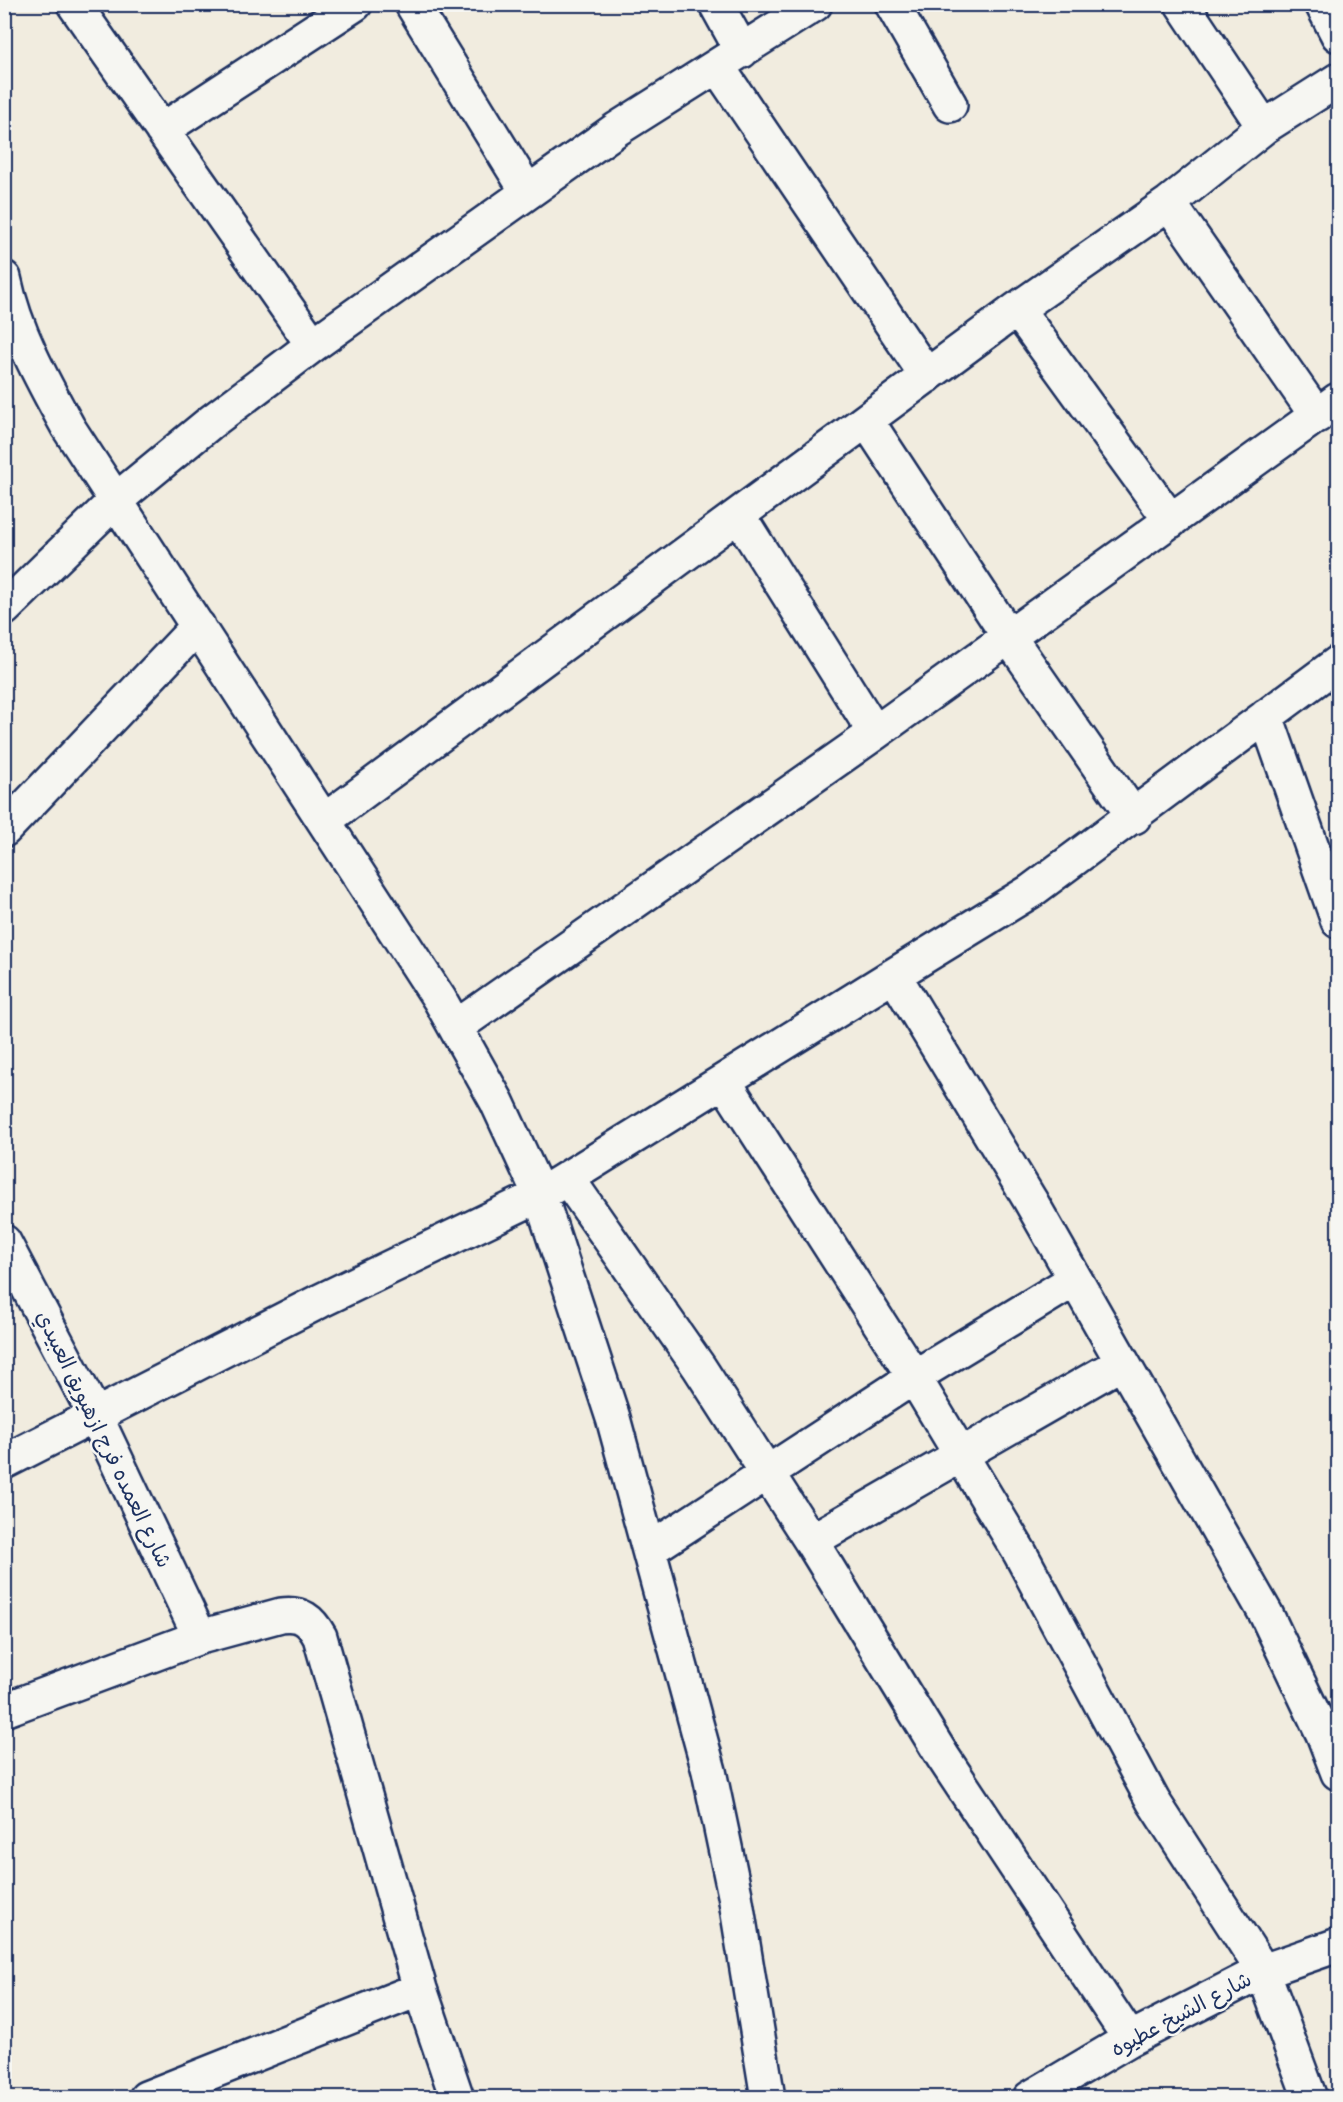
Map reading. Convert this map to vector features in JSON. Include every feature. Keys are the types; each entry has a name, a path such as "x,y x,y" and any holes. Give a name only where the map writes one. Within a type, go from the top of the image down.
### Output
{"street":[{"path":"74,4 313,345"},
{"path":"162,130 355,4"},
{"path":"412,4 527,191"},
{"path":"716,4 729,58 927,376"},
{"path":"4,609 116,500 211,422 313,345 617,129 815,4"},
{"path":"892,4 950,105"},
{"path":"1182,4 1264,127"},
{"path":"1322,4 1338,35"},
{"path":"325,820 1017,309 1169,204 1264,127 1338,80"},
{"path":"456,1027 875,734 1328,408 1169,204"},
{"path":"4,278 19,326 40,376 68,427 325,820 456,1027 497,1102 540,1195 613,1418 724,1834 768,2097"},
{"path":"1017,309 1171,521"},
{"path":"867,421 1009,637 1134,817"},
{"path":"739,516 875,734"},
{"path":"4,830 198,626"},
{"path":"4,1462 320,1301 540,1195 568,1179 1031,891 1134,817 1338,663"},
{"path":"1266,716 1338,921"},
{"path":"894,975 1030,1200 1266,1614 1314,1714 1338,1773"},
{"path":"724,1082 914,1377 1020,1553 1153,1801 1263,1971 1310,2097"},
{"path":"568,1179 699,1367 811,1541 943,1757 1130,2039"},
{"name":"شارع العمده فرج ازهيويق العبيدي","path":"4,1242 96,1417 200,1637"},
{"path":"649,1550 914,1377 1074,1280"},
{"path":"811,1541 1121,1363"},
{"path":"4,1710 200,1637 293,1613 305,1618 314,1627 327,1662 420,1989 457,2097"},
{"name":"شارع الشيخ عطيوه","path":"1030,2097 1130,2039 1263,1971 1338,1945"},
{"path":"146,2097 420,1989"}]}
